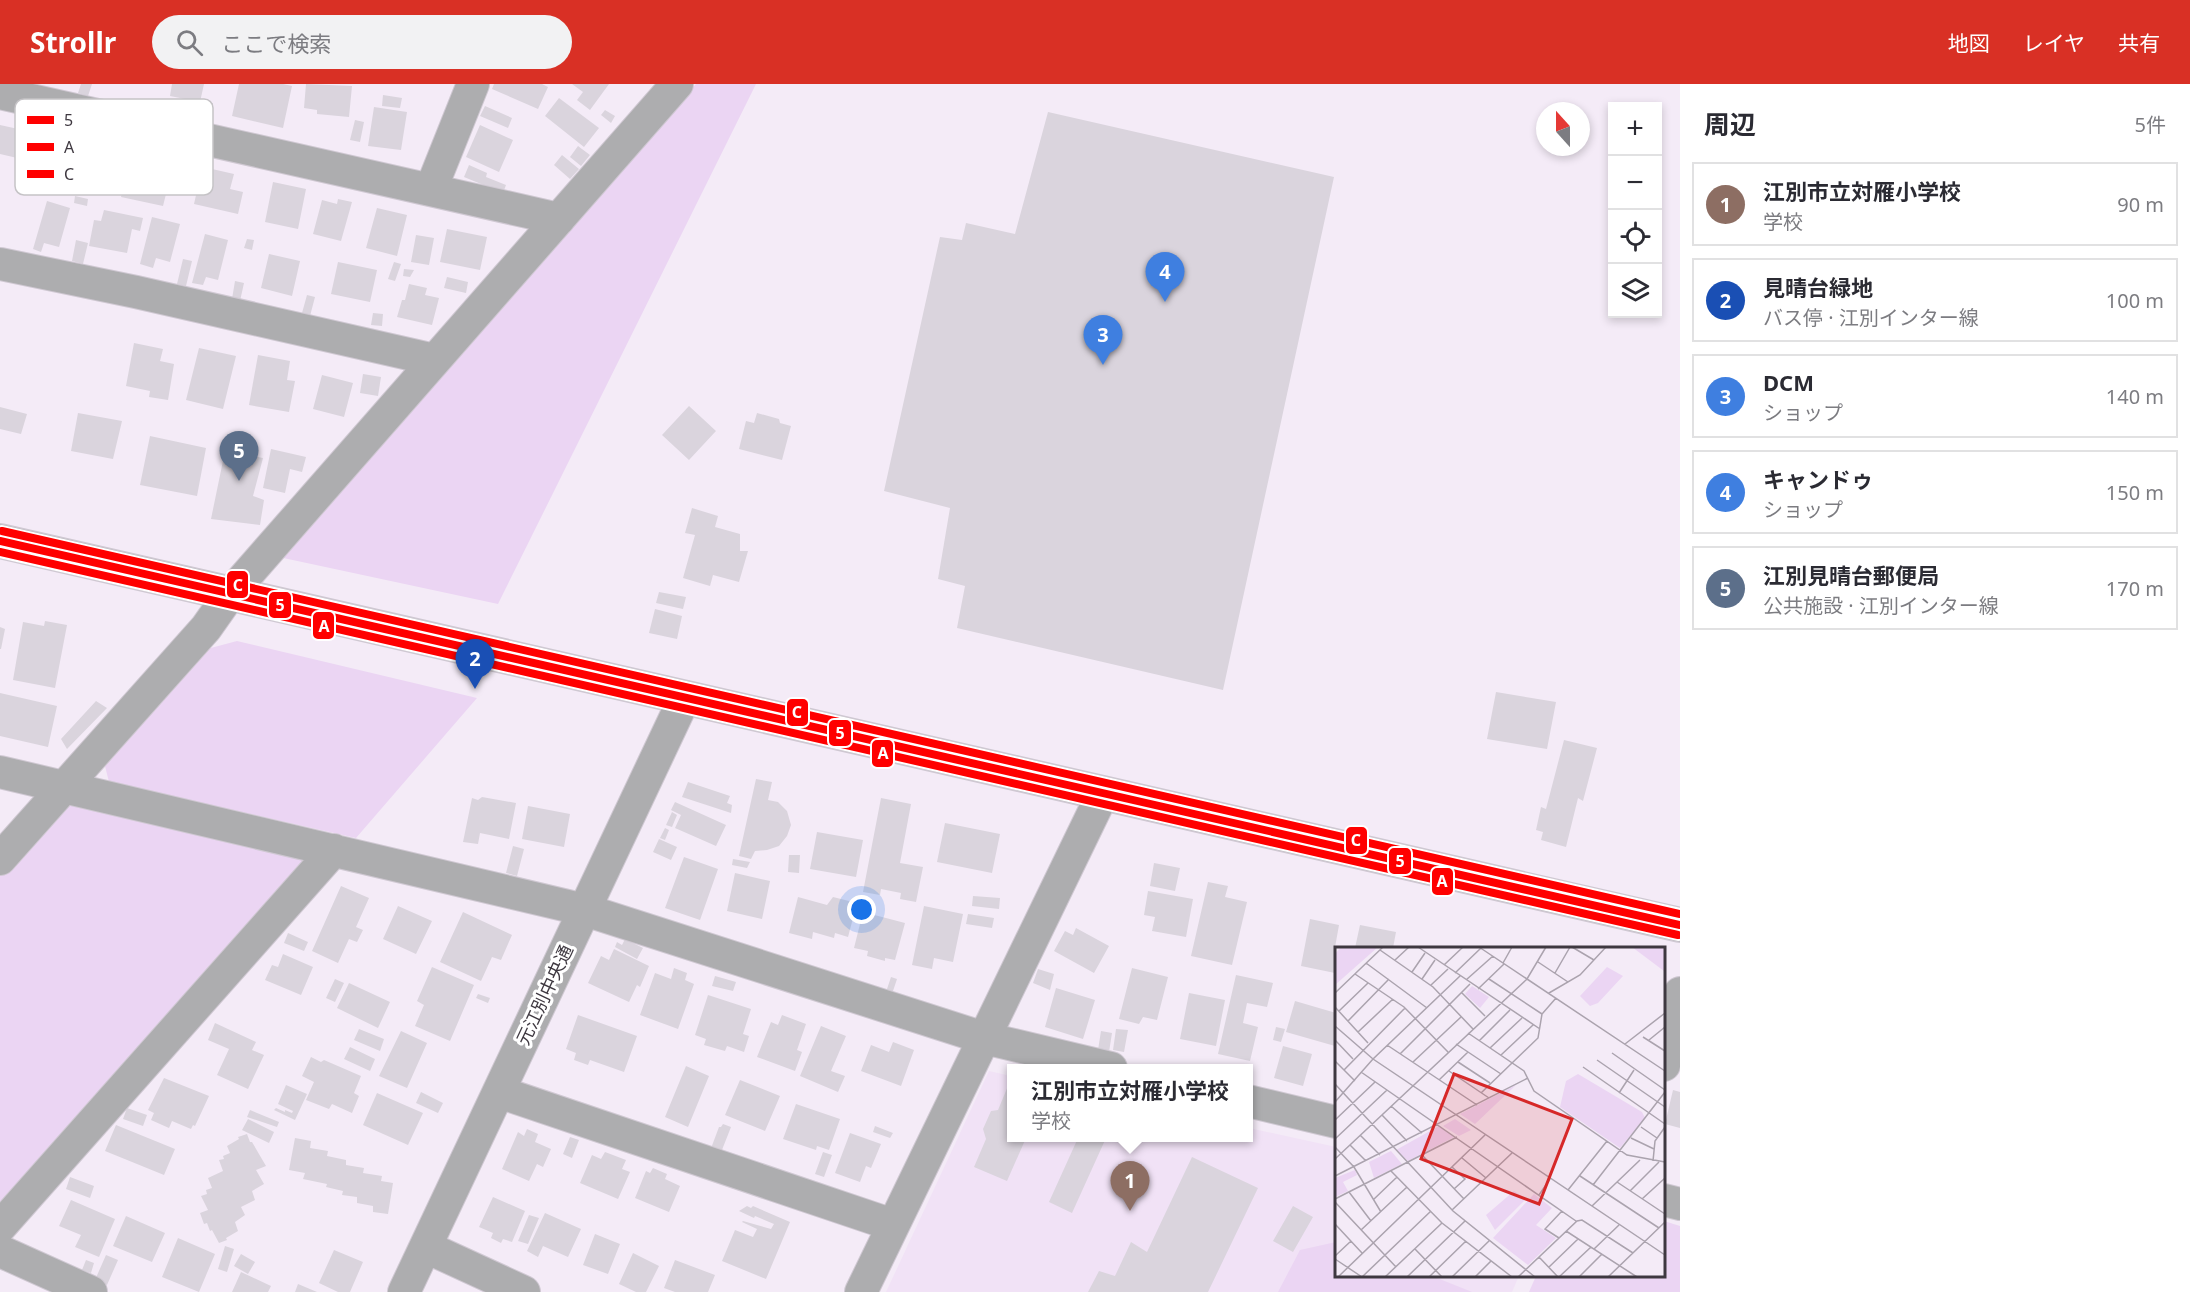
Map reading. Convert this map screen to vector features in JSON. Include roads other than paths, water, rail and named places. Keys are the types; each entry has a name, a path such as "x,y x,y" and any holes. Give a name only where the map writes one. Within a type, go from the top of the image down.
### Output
{"main road":[{"path":"0,541 1680,925"}],"street":[{"path":"431,189 473,84"},
{"path":"0,859 208,627 230,594 677,84"},
{"path":"0,93 27,99"},
{"path":"213,140 559,219"},
{"path":"0,264 136,292 435,360"},
{"name":"元江別中央通","path":"405,1292 685,697"},
{"path":"0,772 585,910 984,1038 1094,1064"},
{"path":"861,1292 1103,793"},
{"path":"0,1227 334,850"},
{"path":"1665,1060 1680,993"},
{"path":"499,1092 893,1225"},
{"path":"1253,1102 1335,1122"},
{"path":"1665,1200 1680,1204"},
{"path":"426,1247 524,1292"},
{"path":"0,1251 91,1292"}],"place":[{"name":"キャンドゥ","path":"1165,302"},
{"name":"DCM","path":"1103,365"},
{"name":"江別見晴台郵便局","path":"239,481"},
{"name":"見晴台緑地","path":"475,689"},
{"name":"江別市立対雁小学校","path":"1130,1211"}]}
